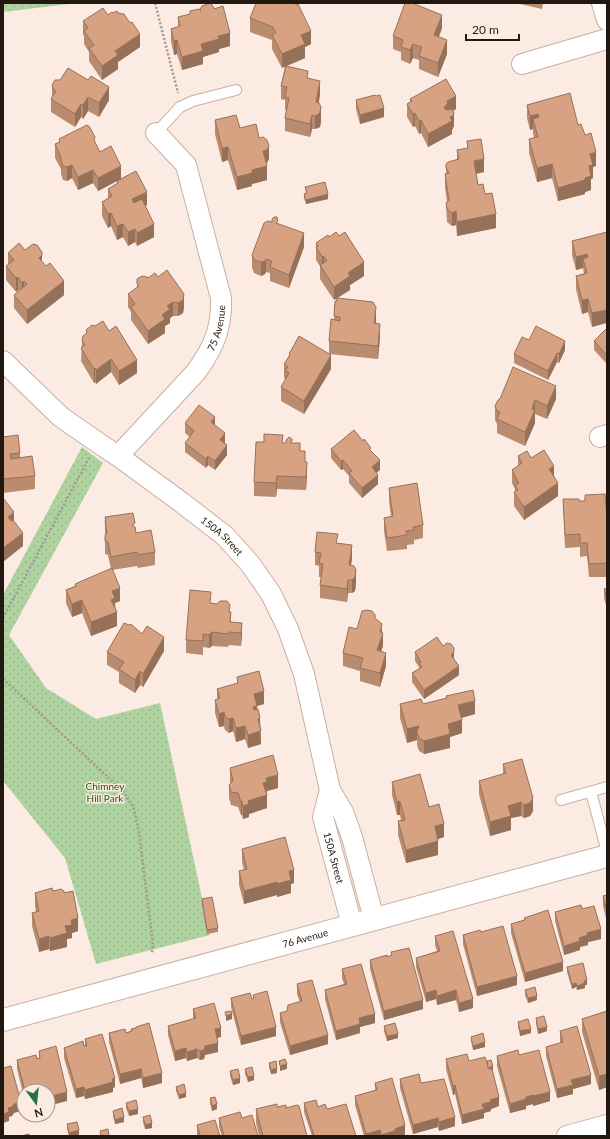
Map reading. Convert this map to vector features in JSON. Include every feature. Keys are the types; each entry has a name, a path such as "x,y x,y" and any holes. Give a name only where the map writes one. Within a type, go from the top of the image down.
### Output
{"street":[{"path":"602,3 607,20"},
{"path":"522,64 607,39"},
{"name":"75 Avenue","path":"118,456 196,372 214,343 222,312 221,298 186,165 156,133"},
{"name":"150A Street","path":"3,361 61,417 118,456 225,536 251,565 271,594 288,629 304,674 330,790 346,818 374,919"},
{"name":"150A Street","path":"330,790 323,817 352,925"},
{"name":"76 Avenue","path":"3,1020 607,856"},
{"path":"567,1136 607,1125"}],"lane":[{"path":"156,133 180,107 193,101 236,90"},
{"path":"561,800 607,787"},
{"path":"591,792 607,852"}],"path":[{"path":"155,3 172,68 180,107"},
{"path":"3,618 92,452"},
{"path":"3,678 124,792 134,809 153,945 152,954"}],"green space":[{"path":"3,3 77,3 3,12"},
{"name":"Chimney Hill Park","path":"82,447 103,463 9,635 46,688 96,719 160,703 210,935 96,964 65,858 3,781 3,595"}],"building":[{"path":"210,3 214,9 223,6 230,33 218,36 219,39 201,44 203,51 182,57 177,40 174,41 171,29 180,26 178,17 190,14 190,11 199,9 201,11 200,9 202,6"},
{"path":"256,3 298,4 311,31 301,35 305,44 282,54 272,35 276,33 273,27 250,18"},
{"path":"405,3 412,3 442,15 434,35 447,40 438,63 419,56 422,47 413,44 410,50 401,47 403,40 393,36"},
{"path":"103,8 108,15 117,11 118,13 124,14 130,23 132,22 140,34 115,51 118,55 102,66 89,48 94,45 84,31 88,28 83,21"},
{"path":"286,66 308,71 307,78 320,81 316,102 319,103 321,107 320,113 315,116 312,115 310,124 285,118 289,98 285,97 287,87 281,86"},
{"path":"68,68 88,80 91,76 109,87 99,103 88,97 83,105 81,104 75,114 51,99 56,91 52,85 55,80 60,80"},
{"path":"446,79 456,96 447,101 448,103 444,108 446,110 452,109 454,113 453,116 450,117 452,121 428,134 421,120 419,121 415,113 413,114 407,104 412,101 410,99"},
{"path":"570,93 578,125 581,124 585,135 591,133 596,152 590,154 593,165 589,166 591,176 585,178 585,180 558,188 552,164 537,168 529,139 538,137 533,119 539,117 538,114 530,116 527,105"},
{"path":"380,95 384,108 360,115 356,100"},
{"path":"236,115 240,128 256,124 259,138 263,137 267,140 269,146 267,150 263,151 267,166 252,170 252,173 237,177 228,147 222,148 215,120"},
{"path":"87,125 95,137 94,140 100,152 111,146 121,166 98,178 93,170 78,177 72,165 67,167 63,166 55,144 60,142 59,139"},
{"path":"481,139 484,159 474,161 478,185 483,184 485,194 492,193 496,214 457,222 456,211 452,213 447,209 446,203 449,200 445,174 449,173 446,168 446,164 459,159 457,150 468,148 467,141"},
{"path":"136,171 147,192 132,199 134,203 142,199 154,224 137,233 135,229 128,232 123,224 117,226 111,213 108,214 102,202 112,196 108,189 118,183 117,181"},
{"path":"325,182 328,194 306,200 304,194 307,193 305,187"},
{"path":"274,217 277,217 278,221 276,223 304,233 289,275 270,267 272,261 266,259 265,261 261,262 254,260 252,255 264,223 268,221 272,222"},
{"path":"336,232 339,236 345,232 364,262 348,273 350,276 334,287 320,265 327,261 324,256 322,257 316,247 318,246 316,243 328,235 329,237"},
{"path":"607,232 607,310 592,313 588,299 582,300 576,276 587,273 583,259 588,257 587,254 576,257 572,241"},
{"path":"19,243 25,250 33,244 37,245 42,252 42,255 39,258 46,266 50,263 64,281 27,310 14,295 27,284 24,281 22,283 18,277 16,278 6,266 14,260 8,253"},
{"path":"167,270 184,294 183,300 178,303 173,302 167,306 170,309 162,315 165,319 148,331 131,307 135,304 128,294 139,286 137,284 137,279 142,276 148,278 155,273 158,277"},
{"path":"337,298 373,302 376,307 374,323 380,324 378,346 329,341 331,319 340,321 340,317 334,316 335,301 336,302"},
{"path":"103,321 109,331 116,326 137,360 119,371 111,359 96,370 95,368 94,369 81,348 85,345 82,340 83,336 87,333 86,330 92,325 95,326"},
{"path":"536,326 565,341 548,371 514,354 522,337 529,340"},
{"path":"607,328 607,355 594,341"},
{"path":"299,336 331,355 304,401 281,387 289,373 285,371 288,367 284,364"},
{"path":"513,367 556,386 547,406 535,400 532,409 535,410 525,432 497,419 500,412 497,411 495,406 500,399"},
{"path":"199,405 215,417 211,422 225,433 220,440 227,445 215,461 208,456 206,459 185,443 194,431 185,423"},
{"path":"354,430 363,441 364,439 371,448 369,449 380,460 372,467 378,475 362,488 349,473 352,471 331,449"},
{"path":"264,434 283,435 282,443 286,443 286,440 289,437 292,439 290,443 300,443 300,451 305,451 305,462 307,462 306,477 277,476 276,483 254,482 256,442 264,442"},
{"path":"18,435 20,453 10,454 11,459 32,456 35,476 3,479 3,437"},
{"path":"544,450 554,466 549,469 558,483 524,507 514,492 518,490 515,485 519,483 512,470 522,463 518,456 527,451 531,458"},
{"path":"417,483 423,525 413,527 414,530 406,531 407,535 387,538 384,518 393,516 389,488"},
{"path":"605,494 607,519 607,563 589,564 587,543 580,543 580,534 565,535 563,499 579,499 579,501 585,501 585,495"},
{"path":"3,498 14,512 8,517 11,521 13,520 23,533 3,548"},
{"path":"133,513 135,523 132,525 135,527 136,533 151,530 155,552 138,555 137,552 111,557 108,542 105,541 105,535 107,533 105,517"},
{"path":"317,532 338,534 336,543 352,545 349,565 354,566 356,570 355,577 352,580 348,580 347,589 320,585 323,564 319,563 321,553 315,552"},
{"path":"112,568 120,588 112,591 115,598 111,600 117,612 91,622 82,600 72,604 66,590 76,586 75,584"},
{"path":"607,588 607,599 604,589"},
{"path":"190,590 211,592 210,603 217,604 220,601 227,601 230,605 229,612 231,612 230,622 242,623 241,633 229,632 228,634 212,632 209,635 203,634 203,641 186,640"},
{"path":"362,611 372,611 375,618 382,624 380,632 383,633 377,650 386,653 380,673 360,668 363,658 343,653 349,627 357,629"},
{"path":"124,623 129,625 131,624 142,634 147,626 164,637 143,674 140,671 135,680 119,669 124,662 107,652"},
{"path":"437,637 443,646 447,643 451,644 454,648 454,652 451,655 459,666 424,690 412,673 422,667 419,663 421,662 415,652"},
{"path":"259,671 264,691 254,694 257,706 253,707 254,710 258,709 260,718 258,719 261,731 248,735 245,726 236,728 233,718 229,719 225,717 224,712 219,714 215,700 220,698 217,689 238,683 237,677"},
{"path":"473,690 475,701 458,705 462,720 448,724 450,734 424,741 419,738 417,731 419,726 407,729 400,704 421,699 423,704 447,698 446,696"},
{"path":"273,755 278,775 266,778 267,782 263,783 267,795 248,801 249,804 243,806 238,793 231,792 229,785 233,781 230,768"},
{"path":"522,759 533,798 530,803 524,805 521,802 508,806 511,816 490,822 479,781 506,773 503,764"},
{"path":"420,774 429,807 439,804 444,824 435,826 438,841 406,850 398,821 405,820 400,801 397,802 392,782"},
{"path":"285,837 294,870 289,871 291,880 277,884 277,882 244,891 239,871 247,869 242,849"},
{"path":"52,888 53,891 61,889 64,893 73,891 78,918 71,920 72,925 65,926 67,933 50,938 49,936 39,939 32,913 39,911 35,893"},
{"path":"607,895 607,912 603,896"},
{"path":"212,897 218,928 207,930 202,899"},
{"path":"581,905 582,909 594,906 601,929 587,933 588,935 579,938 580,941 564,946 555,912"},
{"path":"548,910 563,962 525,973 511,924 525,920 524,918"},
{"path":"503,926 517,976 477,987 463,935"},
{"path":"453,931 473,999 459,1003 456,990 437,996 436,990 426,993 416,958 440,951 435,936"},
{"path":"409,948 423,1000 384,1011 370,960 387,955 387,957 392,955 391,952"},
{"path":"583,963 587,980 584,981 585,983 577,986 576,983 572,984 567,967"},
{"path":"361,964 375,1014 359,1018 360,1024 336,1031 325,990 347,984 342,969"},
{"path":"312,980 328,1035 290,1046 280,1013 287,1011 288,1005 302,1001 297,984"},
{"path":"535,987 537,996 528,998 525,990"},
{"path":"267,991 276,1027 241,1036 231,998 250,993 252,999 254,998 253,995"},
{"path":"214,1003 221,1028 215,1029 218,1043 205,1046 204,1050 200,1051 197,1049 187,1052 186,1048 175,1051 168,1026 196,1018 193,1009"},
{"path":"231,1011 232,1014 226,1016 225,1012"},
{"path":"607,1011 607,1074 599,1076 582,1019"},
{"path":"544,1016 547,1027 538,1029 536,1018"},
{"path":"528,1019 531,1029 520,1031 518,1022"},
{"path":"149,1023 162,1073 143,1078 141,1069 120,1074 109,1033 125,1029 126,1033 132,1031 131,1029"},
{"path":"395,1023 398,1034 387,1036 384,1026"},
{"path":"577,1026 591,1075 571,1080 573,1085 557,1089 546,1047 563,1042 560,1031"},
{"path":"483,1033 485,1042 473,1046 471,1037"},
{"path":"102,1034 115,1078 112,1079 113,1082 85,1090 84,1087 76,1089 64,1048 83,1041 84,1046 87,1046 85,1039"},
{"path":"56,1046 67,1092 56,1095 56,1083 23,1083 17,1060 36,1055 37,1059 40,1058 39,1051"},
{"path":"518,1050 519,1055 539,1050 550,1092 526,1097 526,1099 510,1104 497,1056"},
{"path":"467,1054 469,1061 485,1057 489,1069 492,1069 499,1097 490,1100 491,1102 482,1104 484,1109 462,1115 455,1085 453,1086 446,1059"},
{"path":"285,1059 287,1064 280,1066 279,1061"},
{"path":"491,1060 493,1066 488,1068 487,1061"},
{"path":"276,1061 277,1068 271,1070 269,1063"},
{"path":"11,1066 16,1084 16,1103 8,1108 9,1112 3,1114 3,1068"},
{"path":"252,1067 254,1076 248,1077 245,1069"},
{"path":"238,1069 240,1078 233,1080 230,1071"},
{"path":"419,1074 421,1083 444,1079 455,1117 439,1122 438,1118 413,1125 400,1079"},
{"path":"392,1078 405,1125 395,1129 395,1131 381,1135 380,1130 366,1134 355,1096 377,1090 375,1083"},
{"path":"184,1084 186,1093 179,1095 176,1087"},
{"path":"215,1097 217,1104 212,1106 210,1098"},
{"path":"136,1100 138,1109 129,1111 126,1103"},
{"path":"316,1100 318,1107 325,1104 327,1109 346,1104 356,1136 314,1136 304,1103"},
{"path":"277,1104 277,1107 286,1105 286,1108 297,1105 299,1106 307,1136 263,1136 256,1109"},
{"path":"122,1108 124,1117 115,1120 113,1111"},
{"path":"240,1112 242,1118 252,1115 258,1136 224,1136 219,1118"},
{"path":"150,1115 152,1123 145,1125 143,1117"},
{"path":"215,1120 220,1136 196,1136 200,1135 197,1125"},
{"path":"77,1122 79,1130 69,1133 67,1124"},
{"path":"108,1129 109,1136 101,1136 100,1131"}]}
